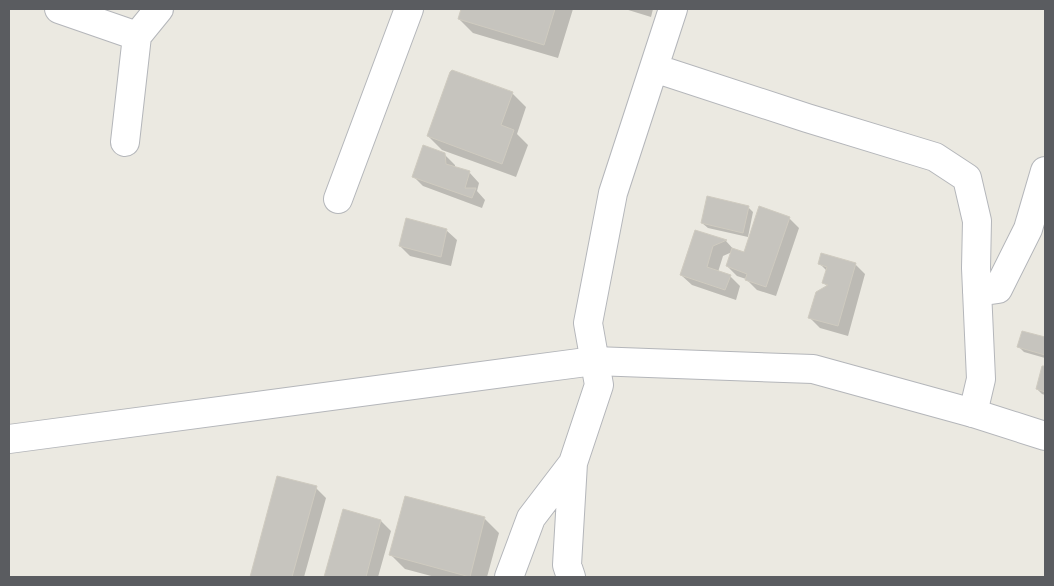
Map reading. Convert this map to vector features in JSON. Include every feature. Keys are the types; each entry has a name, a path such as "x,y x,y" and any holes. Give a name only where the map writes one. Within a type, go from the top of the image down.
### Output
{"street":[{"path":"59,9 137,36"},
{"path":"125,142 137,36 159,9"},
{"path":"338,199 409,9"},
{"path":"571,577 567,565 573,463 599,385 588,323 613,193 673,9"},
{"path":"654,68 806,118 935,157 967,178 978,221 976,268 981,378 973,413"},
{"path":"977,292 998,289 1028,229 1045,171"},
{"path":"9,439 594,361 813,369 973,413 1045,436"},
{"path":"509,577 532,518 573,463"}],"building":[{"path":"461,9 555,9 544,45 458,19"},
{"path":"452,70 513,92 501,125 514,130 502,164 427,136"},
{"path":"423,145 445,153 446,164 470,171 465,188 476,188 472,198 412,177"},
{"path":"707,196 749,206 743,233 701,223"},
{"path":"759,206 790,217 766,287 745,280 747,274 726,266 732,248 744,252"},
{"path":"406,218 447,229 441,257 399,246"},
{"path":"695,230 727,240 713,246 707,267 731,275 725,290 680,275"},
{"path":"821,253 856,263 838,326 808,318 816,292 828,285 822,283 827,267 818,264"},
{"path":"1022,331 1045,337 1045,355 1017,347"},
{"path":"1042,366 1045,366 1045,392 1036,389"},
{"path":"277,476 317,486 292,577 250,577"},
{"path":"405,496 485,517 470,577 389,555"},
{"path":"343,509 381,520 366,577 324,577"}]}
